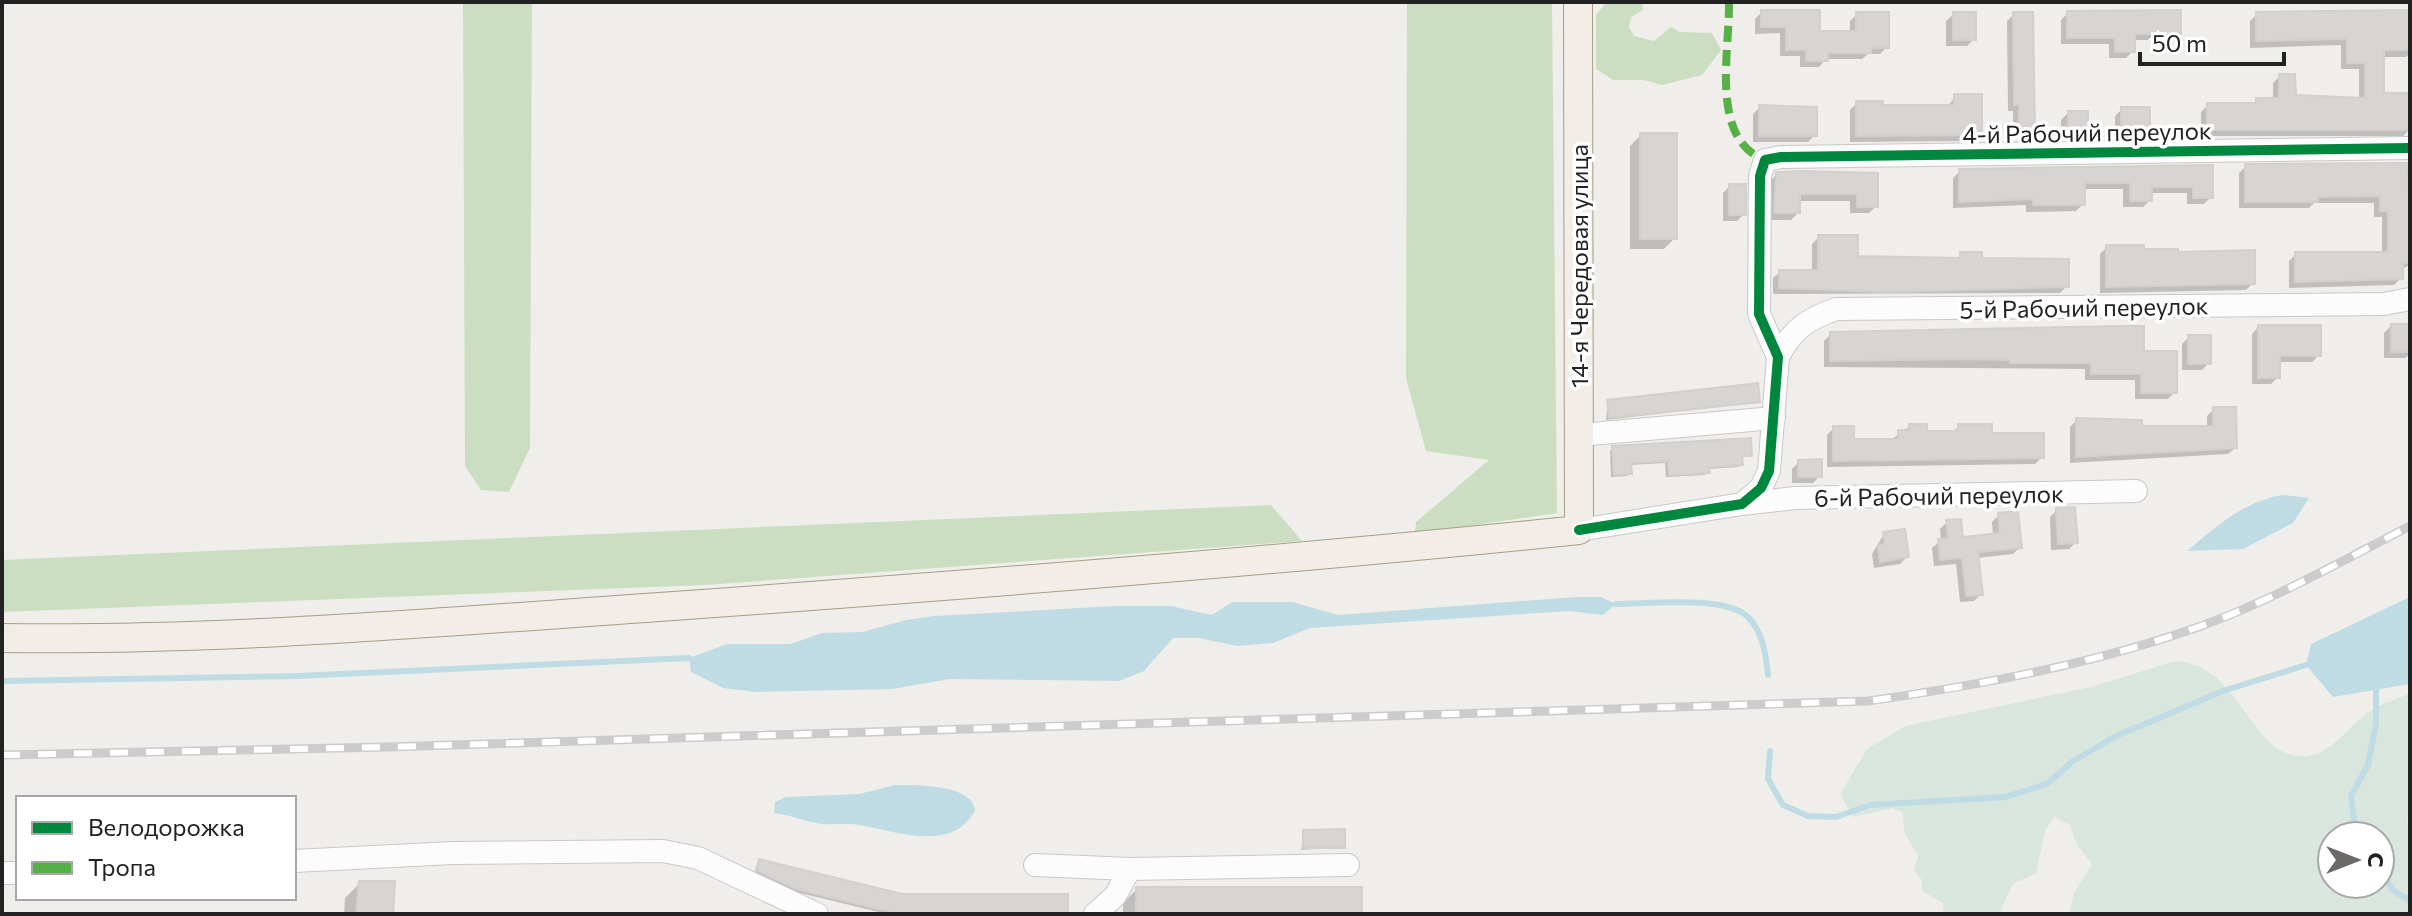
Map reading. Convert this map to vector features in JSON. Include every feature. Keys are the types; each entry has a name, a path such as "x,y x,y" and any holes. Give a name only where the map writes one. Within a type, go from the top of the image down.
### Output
{"main road":[{"name":"14-я Чередовая улица","path":"1578,2 1579,530"},
{"path":"2,638 103,639 335,629 722,603 1407,548 1579,530"}],"street":[{"name":"4-й Рабочий переулок","path":"1778,357 1759,314 1760,176 1765,160 1781,157 2410,148"},
{"name":"5-й Рабочий переулок","path":"1778,357 1791,333 1812,317 1836,309 2384,304 2410,299"},
{"path":"1742,504 1761,488 1769,471 1778,357"},
{"path":"1579,435 1774,418"},
{"name":"6-й Рабочий переулок","path":"1579,530 1795,498 2136,491"},
{"path":"296,861 453,853 663,851 698,858 817,914"},
{"path":"1035,865 1130,869 1348,865"},
{"path":"1095,914 1115,896 1130,869"}],"green space":[{"path":"463,2 532,2 530,448 509,492 481,490 465,466"},
{"path":"1407,2 1552,2 1557,513 1415,534 1416,522 1489,460 1426,451 1406,378"},
{"path":"1607,2 1642,2 1643,10 1631,17 1629,27 1634,36 1654,41 1671,27 1680,32 1712,33 1721,50 1702,75 1662,85 1643,80 1613,80 1596,69 1596,15"},
{"path":"1271,505 1302,541 705,585 2,612 2,560"}],"shaded area":[{"path":"2175,661 2196,666 2214,676 2277,748 2292,755 2305,756 2326,749 2370,711 2410,694 2410,809 2407,821 2410,830 2410,914 2069,914 2074,893 2092,864 2077,845 2070,825 2054,817 2045,831 2036,873 2013,884 1999,914 1944,914 1943,903 1922,891 1922,880 1914,871 1918,856 1904,832 1903,813 1892,808 1853,817 1840,794 1867,749 1905,726 2091,687"}],"water":[{"path":"2283,495 2309,498 2293,523 2243,549 2187,551 2243,509"},
{"path":"1601,597 1616,604 1603,615 1570,611 1310,628 1273,643 1238,646 1198,638 1173,638 1144,671 1119,681 950,679 892,689 756,692 723,688 691,672 689,658 727,644 791,644 822,633 862,632 935,616 1115,606 1171,606 1212,615 1232,602 1292,602 1338,615"},
{"path":"2410,597 2410,684 2333,697 2306,665 2311,644"},
{"path":"895,785 929,786 954,791 972,801 975,810 965,824 953,832 938,836 906,834 855,824 817,823 774,813 775,802 786,797 859,794"}],"building":[{"path":"1761,10 1820,10 1820,31 1856,31 1856,12 1889,12 1889,48 1871,48 1871,53 1828,53 1828,61 1806,61 1806,50 1786,50 1786,27 1761,27"},
{"path":"2181,10 2181,34 2135,34 2135,52 2115,52 2115,38 2067,38 2067,11"},
{"path":"2410,10 2410,50 2384,50 2384,93 2410,93 2410,130 2207,130 2207,103 2256,103 2256,98 2279,98 2279,74 2295,74 2296,95 2365,98 2365,63 2347,63 2347,39 2256,41 2256,12"},
{"path":"1953,12 1976,12 1976,40 1953,40"},
{"path":"2013,12 2033,12 2035,133 2019,133 2019,105 2014,105"},
{"path":"1954,94 1982,94 1982,135 1856,136 1856,101 1883,101 1883,105 1954,105"},
{"path":"1759,105 1817,107 1817,136 1759,136"},
{"path":"2121,107 2150,107 2150,133 2121,133"},
{"path":"2068,111 2088,111 2088,133 2068,133"},
{"path":"1640,133 1677,133 1677,239 1640,239"},
{"path":"2408,163 2410,263 2403,263 2403,279 2295,282 2295,252 2388,252 2388,211 2380,211 2380,196 2318,197 2318,202 2245,202 2245,164"},
{"path":"2213,165 2213,198 2193,198 2193,187 2152,187 2152,201 2130,201 2130,183 2085,183 2085,205 2033,205 2033,199 1959,202 1959,169"},
{"path":"1776,172 1878,173 1878,207 1857,207 1857,194 1800,194 1800,213 1774,213"},
{"path":"1729,184 1746,184 1746,215 1729,215"},
{"path":"1818,235 1858,235 1858,256 1960,258 1960,252 1982,252 1982,258 2069,259 2069,287 1888,292 1779,288 1779,270 1818,270"},
{"path":"2106,245 2144,245 2144,249 2178,249 2178,252 2255,250 2255,284 2106,287"},
{"path":"2391,324 2410,324 2410,352 2391,352"},
{"path":"2258,325 2321,325 2321,356 2280,356 2280,378 2258,378"},
{"path":"2144,326 2144,351 2177,351 2177,393 2141,393 2141,374 2091,374 2091,363 2010,363 2010,360 1969,359 1830,361 1830,332"},
{"path":"2188,335 2211,335 2211,364 2188,364"},
{"path":"1758,383 1760,402 1609,418 1607,400"},
{"path":"2213,407 2236,407 2237,448 2076,457 2076,418 2142,420 2142,426 2213,426"},
{"path":"1909,424 1927,424 1927,431 1958,431 1958,424 1992,424 1992,433 2044,433 2044,458 1833,461 1833,426 1854,426 1854,439 1898,439 1898,430 1909,430"},
{"path":"1751,438 1752,456 1742,456 1743,465 1709,467 1710,473 1669,475 1668,461 1631,463 1632,474 1614,475 1612,446"},
{"path":"1822,459 1822,477 1798,477 1798,460"},
{"path":"2075,507 2078,543 2058,544 2056,508"},
{"path":"2018,511 2022,548 1978,552 1983,595 1966,596 1962,558 1940,560 1938,539 1948,538 1946,520 1961,519 1963,537 2000,533 1998,513"},
{"path":"1905,529 1909,557 1880,562 1878,545 1885,544 1883,532"},
{"path":"1345,829 1345,848 1303,848 1303,830"},
{"path":"759,859 902,894 1068,894 1068,914 898,914 796,889 756,870"},
{"path":"359,881 395,881 393,914 356,914"},
{"path":"1136,887 1362,887 1362,914 1136,914"}],"waterway":[{"path":"1616,604 1703,603 1736,609 1747,616 1757,629 1765,651 1768,675"},
{"path":"2,681 298,676 689,658"},
{"path":"1770,751 1768,779 1783,805 1808,816 1836,817 1870,805 2005,797 2047,784 2073,761 2116,736 2223,691 2306,665"},
{"path":"2354,820 2351,796 2368,765 2376,724 2376,689"},
{"path":"2396,892 2410,901"}],"railway":[{"path":"2,755 388,747 1868,701 2036,672 2161,639 2254,604 2410,526"}],"marked path":[{"path":"1729,2 1726,68 1729,114 1736,133 1747,149 1765,160"}],"cycle path":[{"path":"1579,530 1742,504 1761,488 1769,471 1778,357 1759,314 1760,176 1765,160 1781,157 2410,148"}]}
